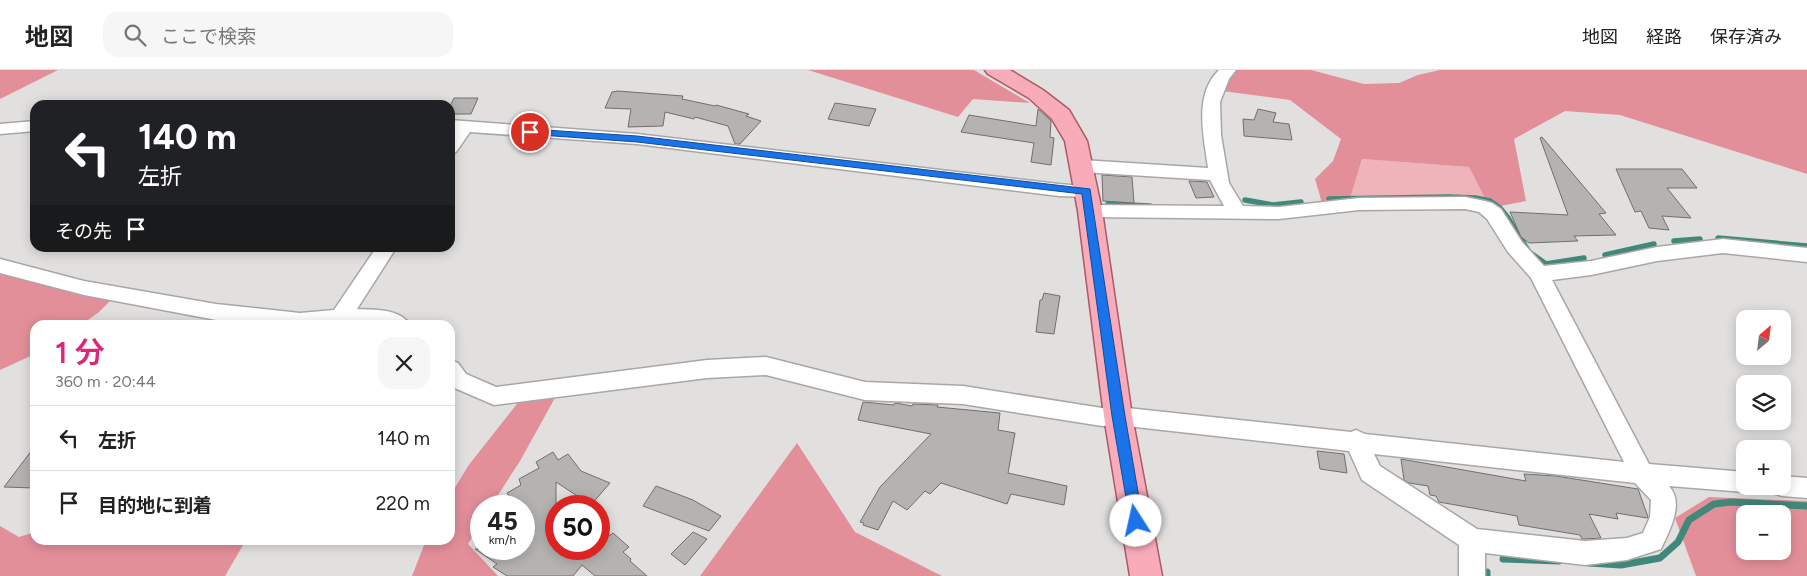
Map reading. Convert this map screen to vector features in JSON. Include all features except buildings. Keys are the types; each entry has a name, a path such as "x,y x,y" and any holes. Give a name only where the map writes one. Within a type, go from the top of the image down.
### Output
{"main road":[{"path":"995,70 1036,94 1061,115 1076,140 1088,201 1118,416 1146,576"}],"street":[{"path":"1228,70 1221,77 1211,102 1212,135 1220,183 1238,212"},
{"path":"457,125 637,139 1059,190 1088,201 1220,214 1238,212 1279,213 1360,204 1429,202 1465,203 1485,207 1494,214 1515,247 1539,274 1642,474 1663,497 1662,516 1652,541 1627,549 1585,553 1472,540 1371,473 1356,440"},
{"path":"0,129 30,126"},
{"path":"1082,166 1218,175"},
{"path":"1539,274 1590,268 1657,254 1723,246 1807,254"},
{"path":"340,317 383,252"},
{"path":"0,266 84,288 216,312 291,320"},
{"path":"310,320 340,317 386,318 390,320"},
{"path":"455,376 458,380 494,396 707,369 766,366 865,391 963,396 1102,417 1118,416 1356,440 1642,474 1736,481"},
{"path":"1791,487 1807,488"},
{"path":"1472,540 1472,576"}],"shaded area":[{"path":"0,70 58,70 0,99"},
{"path":"808,70 974,70 1030,103 973,99 958,117"},
{"path":"1233,70 1311,70 1364,84 1399,83 1418,75 1440,70 1807,70 1807,174 1620,115 1565,111 1514,139 1526,201 1490,208 1469,167 1362,159 1349,202 1322,203 1315,179 1333,161 1341,139 1290,100 1222,91"},
{"path":"1362,159 1469,167 1490,208 1349,202"},
{"path":"0,271 113,298 88,320 30,320 30,356 0,370"},
{"path":"556,396 520,461 498,495 470,495 470,541 468,544 470,546 470,560 483,560 498,576 412,576 424,545 455,545 455,488 468,466 520,400"},
{"path":"797,443 855,532 942,576 700,576"},
{"path":"1709,497 1807,501 1807,576 1696,576 1675,518"},
{"path":"0,526 19,537 30,534 30,545 243,545 225,576 0,576"}],"waterway":[{"path":"1329,199 1449,197 1475,198 1490,201 1500,208 1508,218 1529,252 1546,264 1584,258"},
{"path":"1245,200 1273,205 1301,202"},
{"path":"1108,204 1150,206"},
{"path":"1718,238 1807,246"},
{"path":"1674,241 1700,239"},
{"path":"1605,255 1654,244"},
{"path":"1589,563 1621,565 1660,558 1678,542 1689,520 1714,504 1731,502 1807,506"},
{"path":"1503,559 1559,561"}],"route":[{"path":"530,132 637,139 1059,190 1086,191 1118,416 1136,521"}]}
